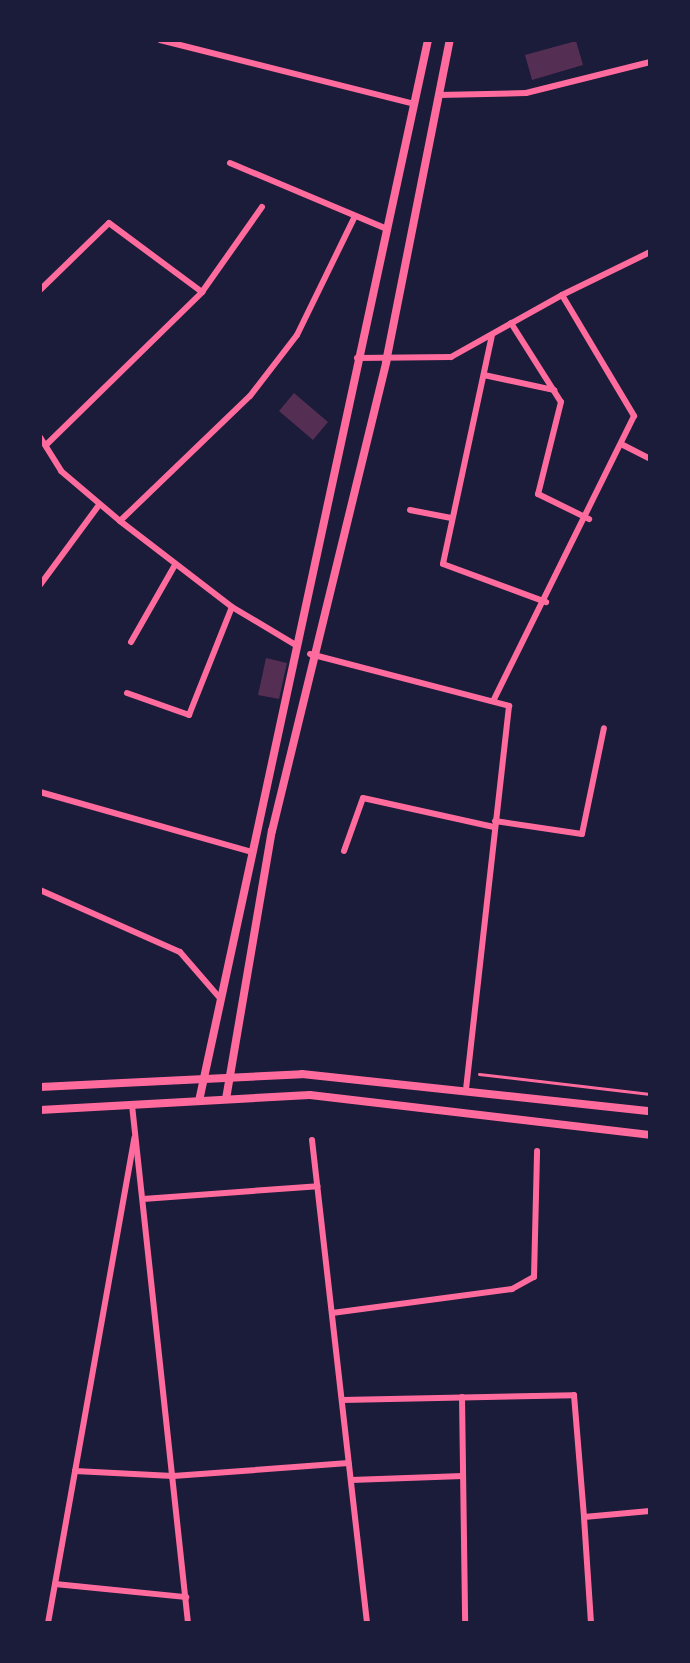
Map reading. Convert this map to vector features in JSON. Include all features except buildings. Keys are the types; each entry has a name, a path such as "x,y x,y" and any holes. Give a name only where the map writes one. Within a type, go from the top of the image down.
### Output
{"street":[{"path":"160,40 415,104"},
{"path":"199,1101 249,851 428,40"},
{"path":"226,1099 310,654 386,362 450,40"},
{"path":"439,95 526,93 650,62"},
{"path":"230,163 387,229"},
{"path":"46,445 202,292 262,207"},
{"path":"120,521 250,396 297,335 355,216"},
{"path":"40,290 109,223 202,292"},
{"path":"357,358 386,362 451,357 562,295 650,252"},
{"path":"493,701 589,519 634,416 562,295"},
{"path":"511,323 561,402 538,494 589,519"},
{"path":"492,335 443,564 546,602"},
{"path":"484,375 554,390"},
{"path":"40,437 61,471 99,505 232,607 294,644"},
{"path":"623,445 650,459"},
{"path":"40,585 99,505"},
{"path":"410,510 451,518"},
{"path":"131,642 175,565"},
{"path":"127,693 189,715 232,607"},
{"path":"310,654 509,706 466,1087"},
{"path":"344,851 363,798 494,824 582,834 604,728"},
{"path":"40,792 249,851"},
{"path":"40,890 180,952 219,997"},
{"path":"40,1087 228,1076 372,1077 650,1111"},
{"path":"40,1110 226,1099 361,1098 650,1135"},
{"path":"132,1105 188,1623"},
{"path":"48,1623 136,1127"},
{"path":"312,1140 367,1623"},
{"path":"332,1313 512,1289 534,1277 537,1151"},
{"path":"143,1199 318,1186"},
{"path":"342,1400 574,1395 591,1623"},
{"path":"462,1397 465,1623"},
{"path":"75,1471 173,1476 349,1463"},
{"path":"351,1480 463,1476"},
{"path":"584,1517 650,1511"},
{"path":"55,1584 186,1597"}],"path":[{"path":"467,1073 650,1094"}]}
